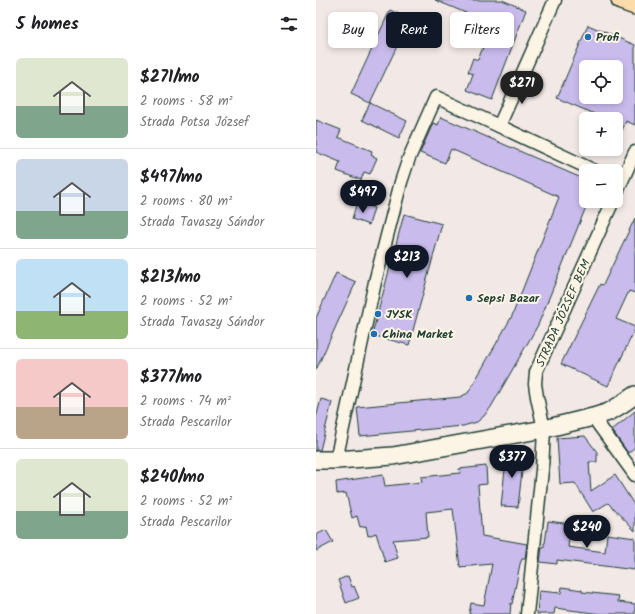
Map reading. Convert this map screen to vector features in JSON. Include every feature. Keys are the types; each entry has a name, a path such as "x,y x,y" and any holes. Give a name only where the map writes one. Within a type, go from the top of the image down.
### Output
{"main road":[{"path":"621,0 635,5"}],"street":[{"path":"499,126 555,0"},
{"path":"336,460 375,282 401,182 409,158 436,97 580,164"},
{"path":"623,176 635,152"},
{"name":"STRADA JÓZSEF BEM","path":"527,614 542,470 544,429 535,384 536,372 610,208"},
{"path":"316,460 392,456 544,429 609,412 635,395"},
{"path":"593,417 635,475"}],"building":[{"path":"435,0 502,0 526,10 514,42 514,12 464,12"},
{"path":"386,19 386,48 396,48 370,103 351,94 372,48 378,48 378,36"},
{"path":"588,25 635,45 635,125 626,121 623,128 623,112 590,112 557,98"},
{"path":"483,48 512,48 492,100 467,90 473,74 468,72 473,58 478,60"},
{"path":"370,103 407,121 399,138 362,120"},
{"path":"441,117 579,177 579,208 586,208 538,325 491,407 484,416 477,422 463,426 360,436 357,407 460,397 468,393 512,316 559,197 451,149 445,163 420,153 433,123 438,125"},
{"path":"316,120 341,130 338,137 372,151 371,155 377,158 370,174 364,172 361,180 337,171 340,162 316,152"},
{"path":"357,202 374,208 369,225 352,219"},
{"path":"404,214 442,224 409,345 372,335"},
{"path":"635,218 635,293 629,291 616,319 635,327 635,329 608,386 561,364 600,284 603,285"},
{"path":"336,273 356,282 316,370 316,318"},
{"path":"321,399 332,402 320,450 316,450 316,418"},
{"path":"635,411 635,447 628,453 612,430"},
{"path":"585,436 597,452 597,462 589,462 591,491 615,475 635,506 635,531 608,503 593,512 575,483 560,484 557,438"},
{"path":"507,451 524,453 518,507 501,506"},
{"path":"486,466 487,484 478,485 482,536 527,544 525,559 522,559 520,564 510,614 469,614 471,603 484,605 492,564 460,567 453,509 426,512 428,537 393,540 398,558 385,562 376,533 368,536 366,526 360,527 357,516 352,518 346,493 337,494 336,482 383,475 385,486 422,482 421,477 460,473 459,469"},
{"path":"548,521 571,524 568,547 605,552 607,534 635,538 635,570 557,560 557,564 540,562 542,547 544,547 545,543"},
{"path":"326,530 333,542 316,551 316,535"},
{"path":"348,576 352,587 354,586 359,598 346,603 338,580"},
{"path":"562,587 582,590 582,592 619,596 618,602 635,604 635,614 601,614 555,608 554,614 537,614 539,591 561,593"}],"place":[{"name":"Profi","path":"588,37"},
{"name":"Sepsi Bazar","path":"469,298"},
{"name":"JYSK","path":"378,314"},
{"name":"China Market","path":"374,334"}]}
